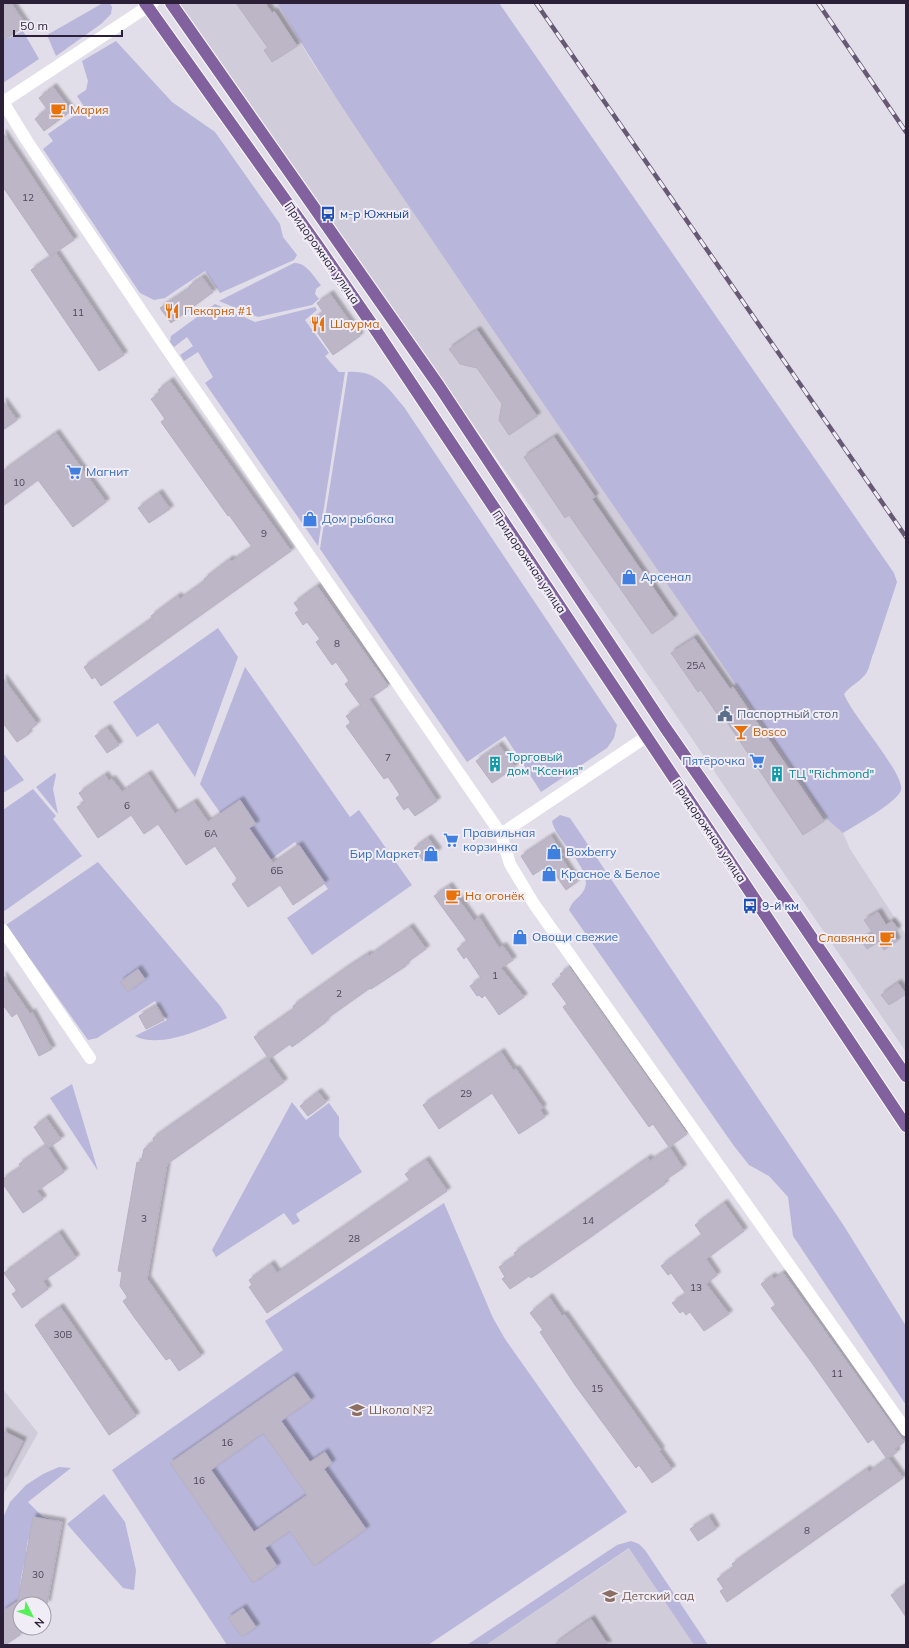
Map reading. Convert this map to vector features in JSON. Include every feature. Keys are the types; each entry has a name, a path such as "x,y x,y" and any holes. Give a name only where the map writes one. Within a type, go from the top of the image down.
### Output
{"main road":[{"path":"171,3 439,386 664,726 804,925 906,1076"},
{"name":"Придорожная улица","path":"149,4 328,259 906,1126"}],"street":[{"path":"149,4 3,102 27,141 165,346 501,834 510,864 534,904 906,1430"},
{"path":"501,834 646,737"},
{"path":"3,930 90,1058"}],"shaded area":[{"path":"103,3 110,3 112,7 111,14 101,24 56,56 47,35"},
{"path":"179,3 277,3 312,62 818,807 829,821 843,833 850,849 906,935 906,1052 671,708"},
{"path":"277,3 499,3 894,573 897,582 868,670 862,678 844,694 856,715 887,758 900,782 901,790 892,801 843,833 829,821 818,807 338,101"},
{"path":"23,31 39,59 3,83 3,37 5,40"},
{"path":"116,41 172,102 215,132 280,224 283,237 297,255 294,260 220,293 205,271 165,298 154,300 140,293 43,149 53,141 48,134 85,108 77,96 86,90 88,81 82,61"},
{"path":"294,263 298,263 306,267 321,285 316,289 315,294 319,299 312,305 258,317 219,301"},
{"path":"215,304 255,322 315,307 317,310 305,320 329,353 325,356 339,372 345,372 318,546 205,383 213,377 198,352 184,361 180,355 193,346 187,337 174,347 170,342 171,336"},
{"path":"348,372 358,372 374,377 386,387 404,407 617,725 614,738 607,748 541,792 505,736 467,762 320,549"},
{"path":"218,628 238,657 195,777 158,723 137,737 113,702"},
{"path":"245,667 350,817 359,810 412,885 312,955 287,918 328,889 295,842 259,868 200,784"},
{"path":"3,753 24,780 3,793"},
{"path":"55,773 56,775 53,789 58,814 36,787"},
{"path":"33,789 56,816 53,819 82,856 3,912 3,810"},
{"path":"560,815 570,818 844,1226 906,1326 906,1405 793,1236 788,1197 769,1176 749,1165 734,1146 569,910 572,903 584,890 586,882 580,864 555,829 552,821"},
{"path":"98,862 221,1007 227,1018 194,1032 169,1039 156,1040 135,1036 167,1020 155,1001 97,1038 88,1040 6,925"},
{"path":"72,1084 98,1171 50,1098"},
{"path":"292,1102 306,1120 329,1103 339,1117 339,1136 362,1172 296,1214 300,1221 293,1225 284,1213 216,1257 212,1250"},
{"name":"Школа №2","path":"444,1203 493,1318 505,1339 627,1512 428,1645 227,1645 112,1470 283,1350 265,1321"},
{"path":"3,1389 38,1433 3,1495"},
{"path":"59,1467 71,1468 28,1502 43,1517 62,1522 33,1517 30,1532 33,1533 32,1540 28,1539 26,1552 30,1553 22,1570 20,1596 12,1596 12,1607 3,1611 3,1518 10,1502 26,1485 43,1474"},
{"path":"104,1494 125,1522 136,1570 134,1590 123,1588 67,1524"},
{"path":"631,1541 639,1544 645,1550 708,1645 694,1645 629,1548 486,1645 467,1645 617,1545"},
{"name":"Детский сад","path":"630,1548 694,1645 486,1645"}],"building":[{"path":"3,3 11,3 26,25 3,41"},
{"path":"236,3 265,3 272,13 274,11 297,46 272,62 264,50 268,48"},
{"name":"Мария","path":"53,87 71,111 44,131 35,119 47,109 39,98"},
{"path":"3,133 74,240 50,256 3,187"},
{"path":"56,253 124,355 99,371 31,270"},
{"path":"202,277 213,292 171,323 160,308 190,288 189,286"},
{"path":"330,294 360,336 333,355 310,322 323,312 317,303"},
{"path":"477,330 537,416 509,435 499,420 502,404 477,368 460,364 449,349"},
{"path":"170,381 291,551 101,686 95,677 92,679 84,667 153,618 151,616 178,596 180,599 205,581 204,579 230,559 232,561 252,547 161,422 165,419 151,399 160,393 158,390"},
{"path":"3,401 17,420 3,430"},
{"path":"56,433 106,502 73,527 38,480 3,506 3,471"},
{"path":"554,437 595,497 592,499 674,618 652,634 569,515 565,518 524,457"},
{"path":"159,493 170,509 149,523 138,508"},
{"path":"317,586 388,686 369,699 437,801 415,816 408,807 404,810 396,798 400,795 388,777 384,779 346,726 351,723 346,716 361,706 345,684 349,681 336,662 332,665 316,642 320,639 307,622 303,625 295,613 299,610 294,603"},
{"path":"694,638 730,689 733,687 824,821 803,835 725,719 722,721 701,690 698,692 671,653"},
{"path":"3,678 37,724 27,732 29,734 17,742 3,723"},
{"path":"107,728 119,745 107,753 95,736"},
{"name":"Торговый дом \"Ксения\"","path":"499,745 515,767 492,783 476,761"},
{"path":"148,774 175,814 194,802 208,822 240,800 256,824 249,828 273,863 299,845 325,883 293,905 280,885 248,907 232,884 238,880 215,846 186,865 158,824 144,834 131,815 98,838 77,807 85,802 79,793 105,775 109,781 112,779 122,792"},
{"path":"551,836 563,855 561,857 577,882 566,890 557,877 550,881 542,869 533,875 521,856"},
{"path":"428,838 438,851 424,862 414,848"},
{"path":"449,886 474,921 479,917 499,948 503,946 513,960 501,968 524,997 499,1015 485,995 482,998 479,995 477,996 470,986 481,978 466,956 464,959 457,949 467,941 434,896"},
{"path":"878,912 886,925 892,921 898,929 892,933 897,941 884,950 878,942 867,949 861,940 873,933 864,920"},
{"path":"410,927 426,949 405,964 406,966 371,989 370,988 325,1020 326,1022 292,1047 290,1044 269,1059 254,1037 294,1009 293,1006 345,969 368,954 369,956"},
{"path":"569,967 687,1134 669,1147 653,1124 649,1127 563,1007 567,1004 552,984 562,977 560,974"},
{"path":"138,969 145,979 128,992 120,982"},
{"path":"3,975 30,1014 32,1012 52,1049 39,1056 17,1013 12,1017 3,1005"},
{"path":"898,983 906,994 889,1005 881,995"},
{"path":"156,1006 164,1020 146,1029 139,1016"},
{"path":"501,1052 513,1070 516,1069 543,1108 540,1110 545,1117 519,1134 492,1093 439,1129 423,1105"},
{"path":"267,1058 284,1082 167,1164 147,1279 201,1356 179,1371 170,1358 166,1360 123,1301 128,1298 120,1286 122,1272 118,1271 137,1162 141,1163 144,1149 154,1141 153,1138"},
{"path":"318,1092 326,1102 308,1116 300,1106"},
{"path":"46,1118 61,1139 48,1148 34,1127"},
{"path":"46,1145 64,1172 37,1191 43,1199 23,1213 3,1184 3,1179 21,1167 19,1164"},
{"path":"670,1148 683,1168 664,1181 665,1184 531,1278 529,1276 510,1289 502,1279 505,1277 499,1267 516,1256 514,1253 648,1158 650,1161"},
{"path":"426,1160 447,1191 267,1313 249,1287 252,1285 249,1280 271,1264 277,1273 410,1181 405,1174"},
{"path":"724,1203 744,1231 706,1259 717,1275 706,1284 729,1314 704,1331 690,1312 686,1315 683,1311 680,1313 672,1303 686,1294 671,1273 668,1275 661,1266 702,1235 695,1225"},
{"path":"59,1233 76,1258 43,1281 48,1289 22,1308 12,1294 17,1291 4,1273"},
{"path":"783,1273 904,1442 895,1449 897,1452 887,1459 873,1439 868,1443 812,1363 771,1308 776,1305 761,1284 772,1276 774,1279"},
{"path":"549,1297 562,1316 564,1314 661,1450 659,1451 672,1469 652,1483 639,1465 636,1468 575,1385 540,1332 543,1330 530,1313"},
{"path":"60,1307 136,1416 109,1435 35,1325"},
{"path":"294,1376 311,1400 281,1421 310,1462 325,1452 332,1463 324,1469 366,1529 314,1566 290,1531 265,1548 277,1566 253,1583 170,1463","holes":["263,1433 307,1495 254,1532 211,1470"]},
{"path":"3,1431 23,1441 3,1480"},
{"path":"888,1458 903,1478 727,1602 720,1591 724,1589 717,1579 734,1567 732,1564 867,1469 869,1472"},
{"path":"33,1517 62,1522 48,1596 19,1596"},
{"path":"709,1517 716,1529 698,1541 690,1529"},
{"path":"906,1585 906,1617 891,1595"},
{"path":"12,1605 12,1636 18,1636 5,1645 3,1645 3,1611"},
{"path":"243,1608 256,1627 242,1637 228,1618"},
{"path":"591,1619 608,1645 554,1645 573,1631"}],"railway":[{"path":"536,3 906,537"},
{"path":"818,3 906,132"}],"place":[{"name":"Мария","path":"58,110"},
{"name":"м-р Южный","path":"328,214"},
{"name":"Пекарня #1","path":"172,311"},
{"name":"Шаурма","path":"318,324"},
{"name":"Магнит","path":"74,472"},
{"name":"Дом рыбака","path":"310,519"},
{"name":"Арсенал","path":"629,577"},
{"name":"Паспортный стол","path":"725,714"},
{"name":"Bosco","path":"741,732"},
{"name":"Пятёрочка","path":"757,761"},
{"name":"Торговый дом \"Ксения\"","path":"495,764"},
{"name":"ТЦ \"Richmond\"","path":"777,774"},
{"name":"Правильная корзинка","path":"451,840"},
{"name":"Boxberry","path":"554,852"},
{"name":"Бир Маркет","path":"431,854"},
{"name":"Красное & Белое","path":"549,874"},
{"name":"На огонёк","path":"453,896"},
{"name":"9-й км","path":"750,906"},
{"name":"Овощи свежие","path":"520,937"},
{"name":"Славянка","path":"887,938"},
{"name":"Школа №2","path":"357,1410"},
{"name":"Детский сад","path":"610,1596"}]}
